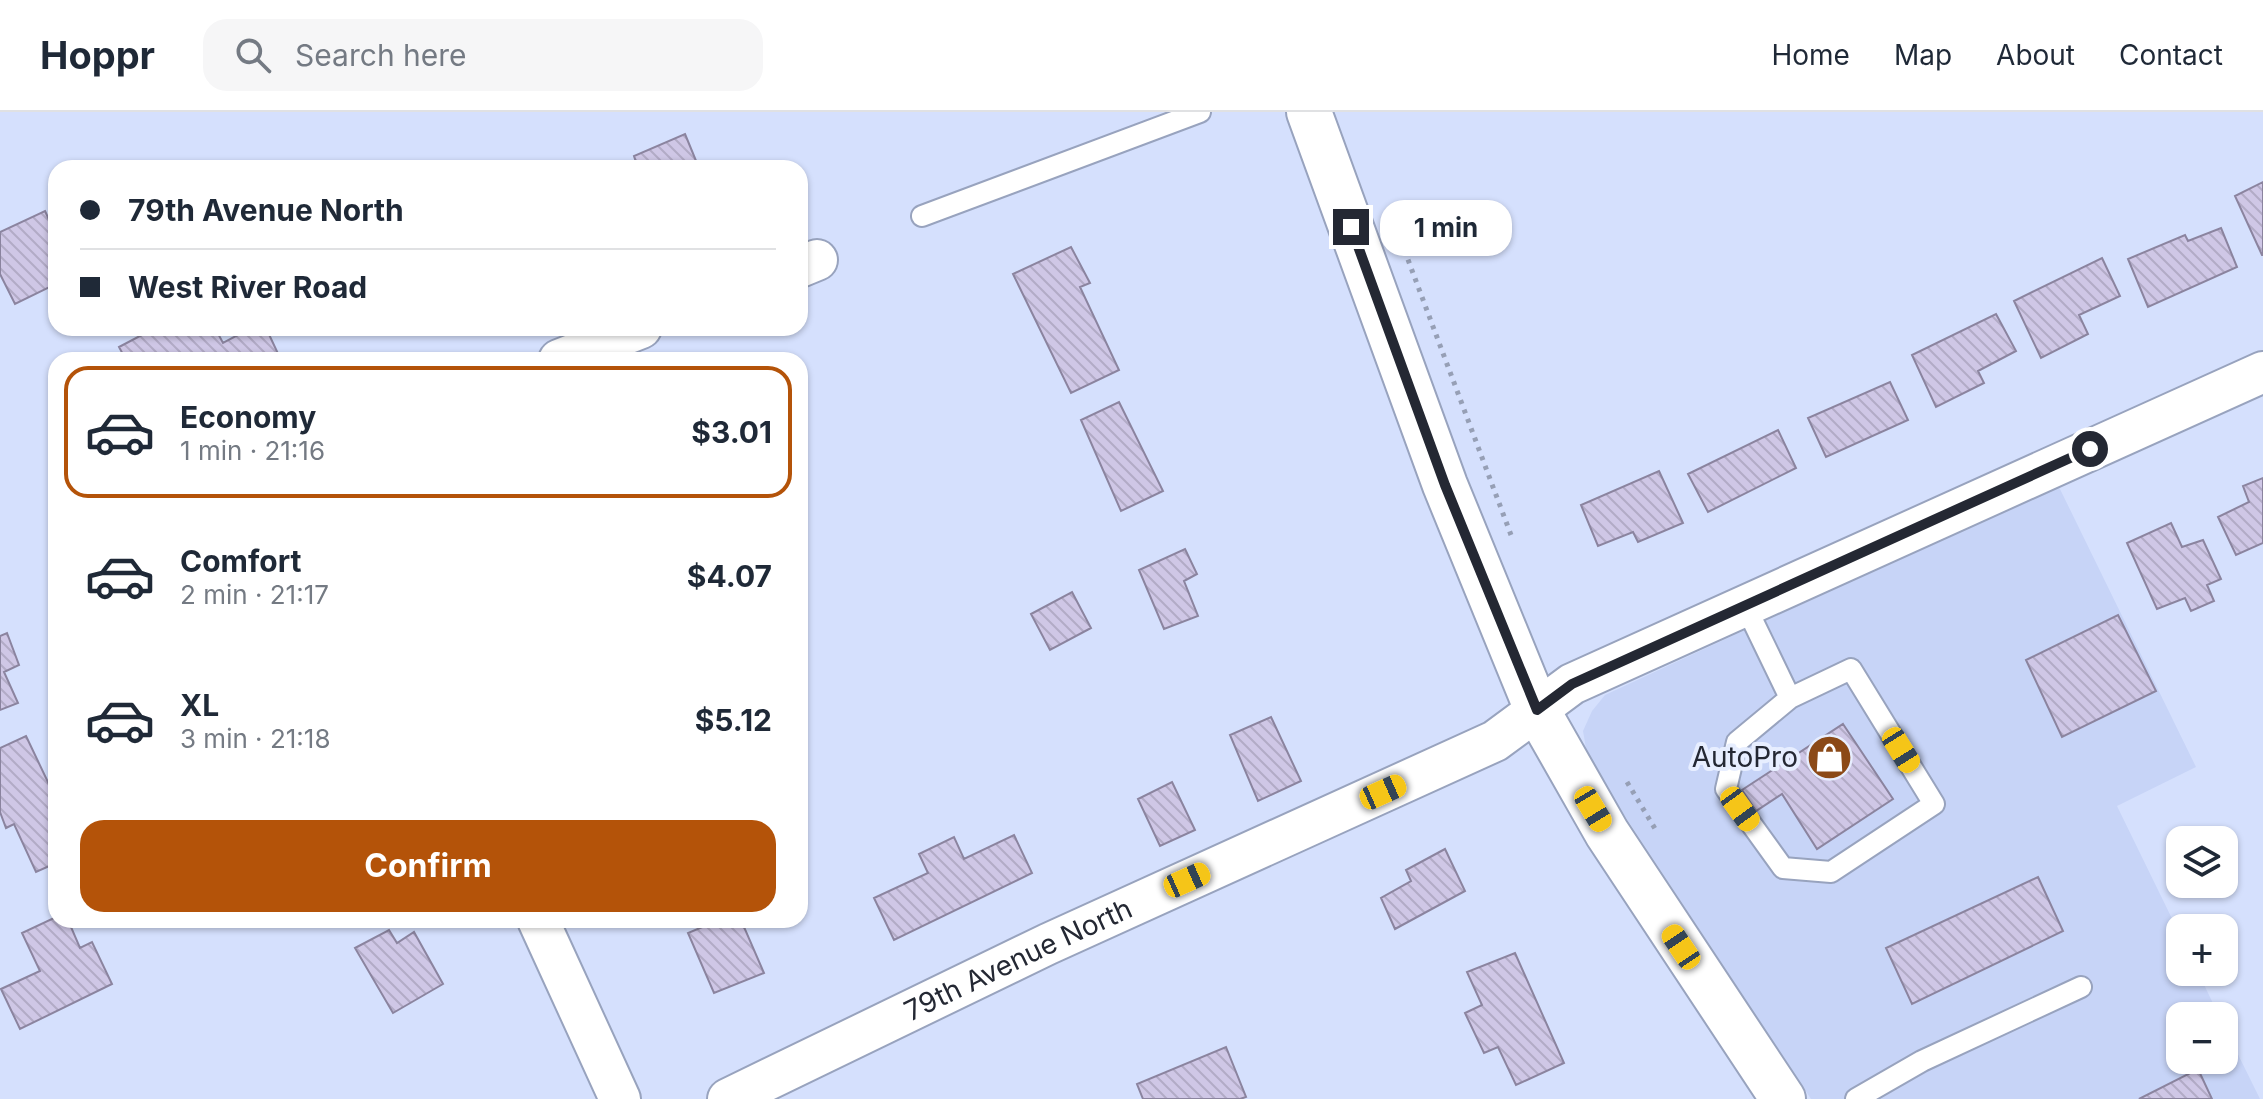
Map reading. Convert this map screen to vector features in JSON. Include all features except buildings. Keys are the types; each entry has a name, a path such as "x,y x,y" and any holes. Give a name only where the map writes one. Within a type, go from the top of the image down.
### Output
{"street":[{"path":"1309,112 1445,485 1537,710 1615,846 1783,1099"},
{"path":"580,352 620,336"},
{"name":"79th Avenue North","path":"728,1099 1048,944 1495,741 1572,684 2263,372"},
{"path":"542,928 620,1099"}],"lane":[{"path":"922,216 1200,112"},
{"path":"1746,607 1790,698"},
{"path":"1851,669 1934,804 1831,872 1783,868 1726,789 1737,742 1790,698 1851,669"},
{"path":"1856,1099 1922,1061 2081,987"}],"path":[{"path":"1398,234 1511,536"}],"shaded area":[{"path":"2058,485 2196,767 2117,806 2170,914 2166,914 2166,986 2205,986 2212,1002 2166,1002 2166,1074 2238,1074 2238,1054 2260,1099 1811,1099 1588,760 1583,731 1592,711 1605,695"}],"place":[{"name":"AutoPro","path":"1829,757"}],"route":[{"path":"1351,227 1445,485 1537,710 1572,684 2090,449"}]}
